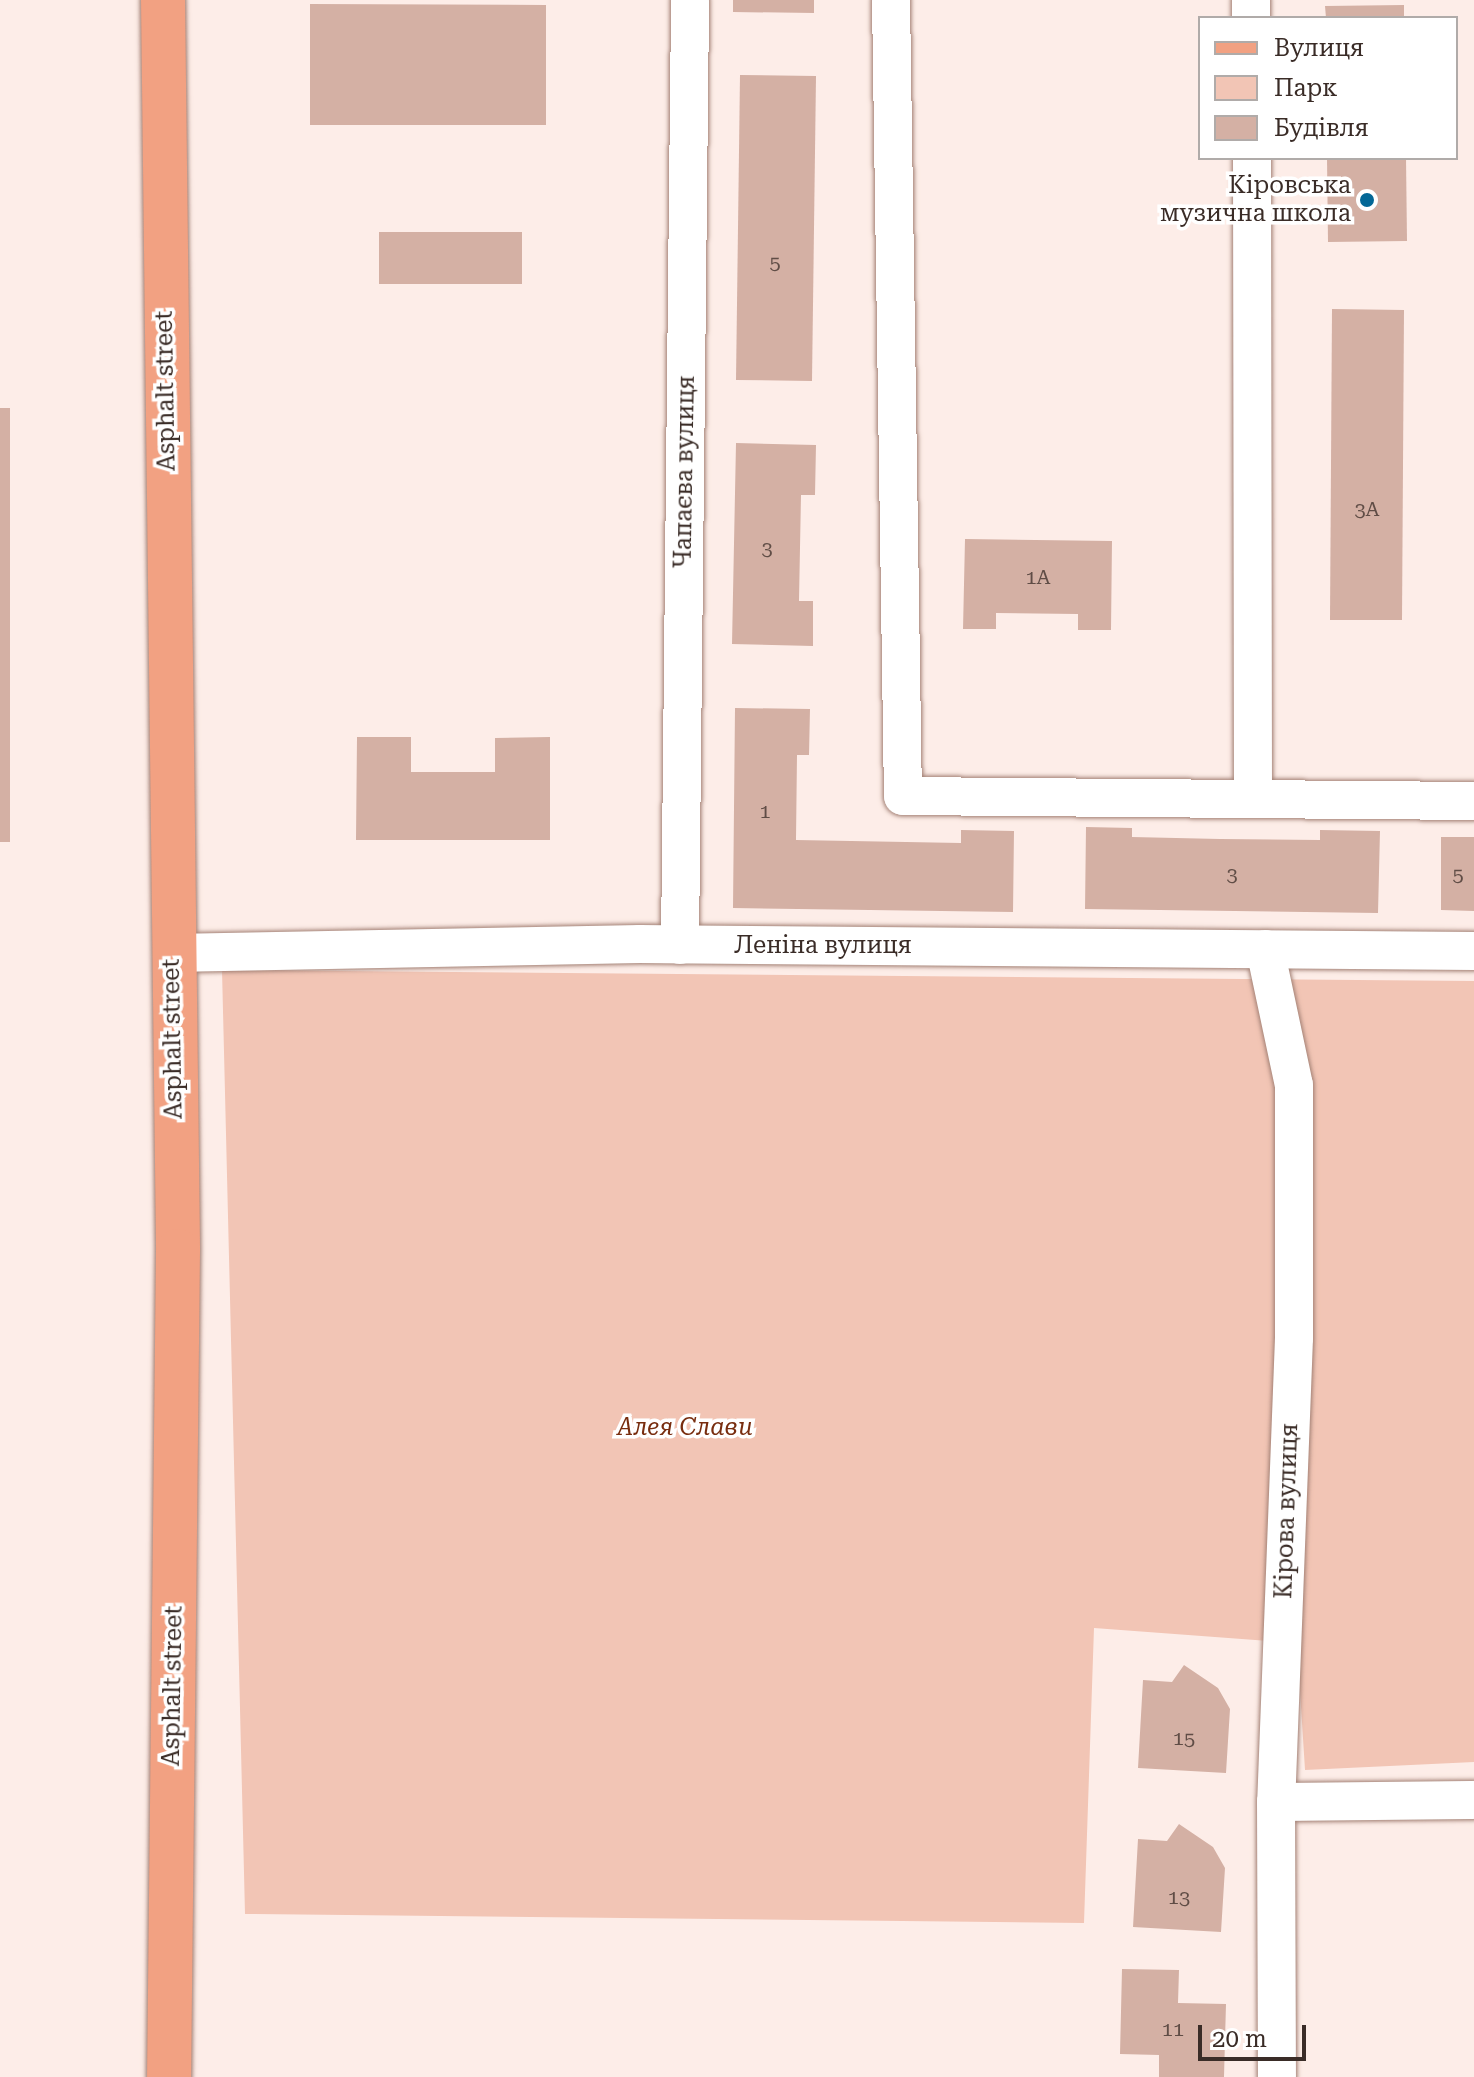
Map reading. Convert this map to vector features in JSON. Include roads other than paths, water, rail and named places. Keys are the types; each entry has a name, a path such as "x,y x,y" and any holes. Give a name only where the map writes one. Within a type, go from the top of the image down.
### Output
{"main road":[{"name":"Asphalt street","path":"163,0 172,953 178,1251 169,2077"}],"street":[{"name":"Чапаєва вулиця","path":"680,945 690,0"},
{"path":"891,0 903,796 1474,801"},
{"path":"1252,160 1253,799"},
{"name":"Леніна вулиця","path":"172,953 680,945 1474,951"},
{"name":"Кірова вулиця","path":"1265,949 1294,1085 1294,1338 1276,1802 1277,2077"},
{"path":"1276,1802 1474,1800"}],"place":[{"name":"Кіровська музична школа","path":"1367,200"}],"park label":[{"name":"Алея Слави","path":"685,1428"}]}
